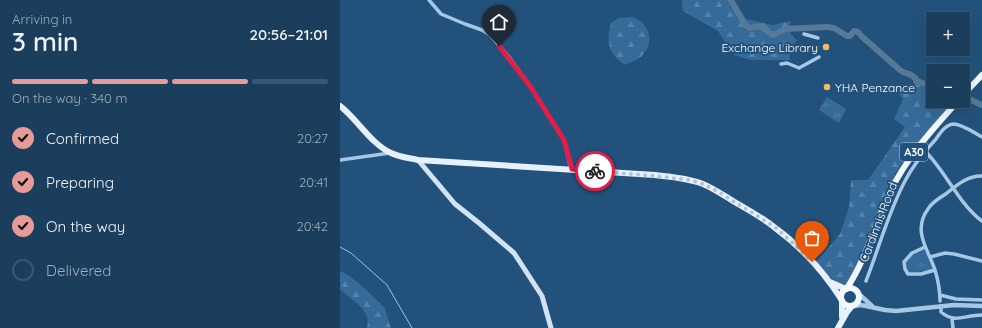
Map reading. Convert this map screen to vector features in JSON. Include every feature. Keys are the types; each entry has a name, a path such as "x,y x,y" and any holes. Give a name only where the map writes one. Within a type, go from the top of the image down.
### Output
{"highway":[{"path":"970,88 982,75"},
{"name":"A30","path":"847,288 858,272 888,195 897,179 918,146 952,108"},
{"name":"A30","path":"858,272 859,293"},
{"path":"847,288 852,288 859,293 859,301 853,306 846,306 842,300 842,293 847,288"}],"main road":[{"path":"340,106 347,111 376,144 390,153 418,160 572,169 690,180 703,184 775,227 797,247 829,282 842,300 841,321"},
{"path":"418,160 455,204 514,253 542,296 551,328"},
{"path":"829,282 847,288"},
{"path":"838,328 847,312 853,306"}],"street":[{"path":"429,0 441,14 482,30 490,35 530,86 564,140 572,169"},
{"path":"804,34 818,38"},
{"path":"781,64 788,64 799,68 819,57"},
{"name":"Cardinnis Road","path":"866,281 894,204 905,180 925,151 948,126 955,124 962,126 982,137"},
{"path":"925,151 936,163 976,216 982,221"},
{"path":"340,160 390,153"},
{"path":"982,176 974,176 954,188 932,205 923,217 921,226 925,247 935,270 940,295 941,312 948,318 952,319 982,315"},
{"path":"925,247 912,253 904,262 905,269 908,274 921,274 935,270"},
{"path":"930,257 945,253 982,261"},
{"path":"859,293 873,307"},
{"path":"940,295 956,299 982,300"},
{"path":"853,306 873,307 896,311 940,303 982,306"},
{"path":"952,319 953,328"}],"green space":[{"path":"682,0 734,0 746,19 772,25 791,21 789,28 791,34 797,41 790,47 790,60 751,60 734,55 718,31 683,11"},
{"path":"619,18 635,18 644,25 649,34 649,43 645,52 638,59 626,65 615,57 609,42 609,30 611,23"},
{"path":"920,84 926,88 926,108 948,108 907,155 895,174 855,271 846,285 841,284 829,276 816,262 840,234 849,207 851,180 868,180 905,127 894,119 903,99 893,85"},
{"path":"827,97 846,109 839,123 819,110"},
{"path":"923,248 933,268 932,270 910,272 907,269 906,263 914,253"},
{"path":"340,271 348,275 362,286 384,307 391,328 367,328 368,321 364,310 340,289"}],"waterway":[{"path":"731,0 745,25 750,28 757,26 762,27 772,35 785,29 827,27 834,28 847,36 850,36 854,31 858,32 900,70 904,73 912,75 916,79"},
{"path":"916,81 926,84"},
{"path":"970,99 982,105"},
{"path":"340,247 351,253 387,285 412,328"}],"way so far":[{"path":"595,171 690,180 703,184 775,227 812,262"}],"place":[{"name":"Exchange Library","path":"826,47"},
{"name":"YHA Penzance","path":"827,87"}],"route":[{"path":"499,46 513,62 530,86 564,140 572,169 595,171"}]}
